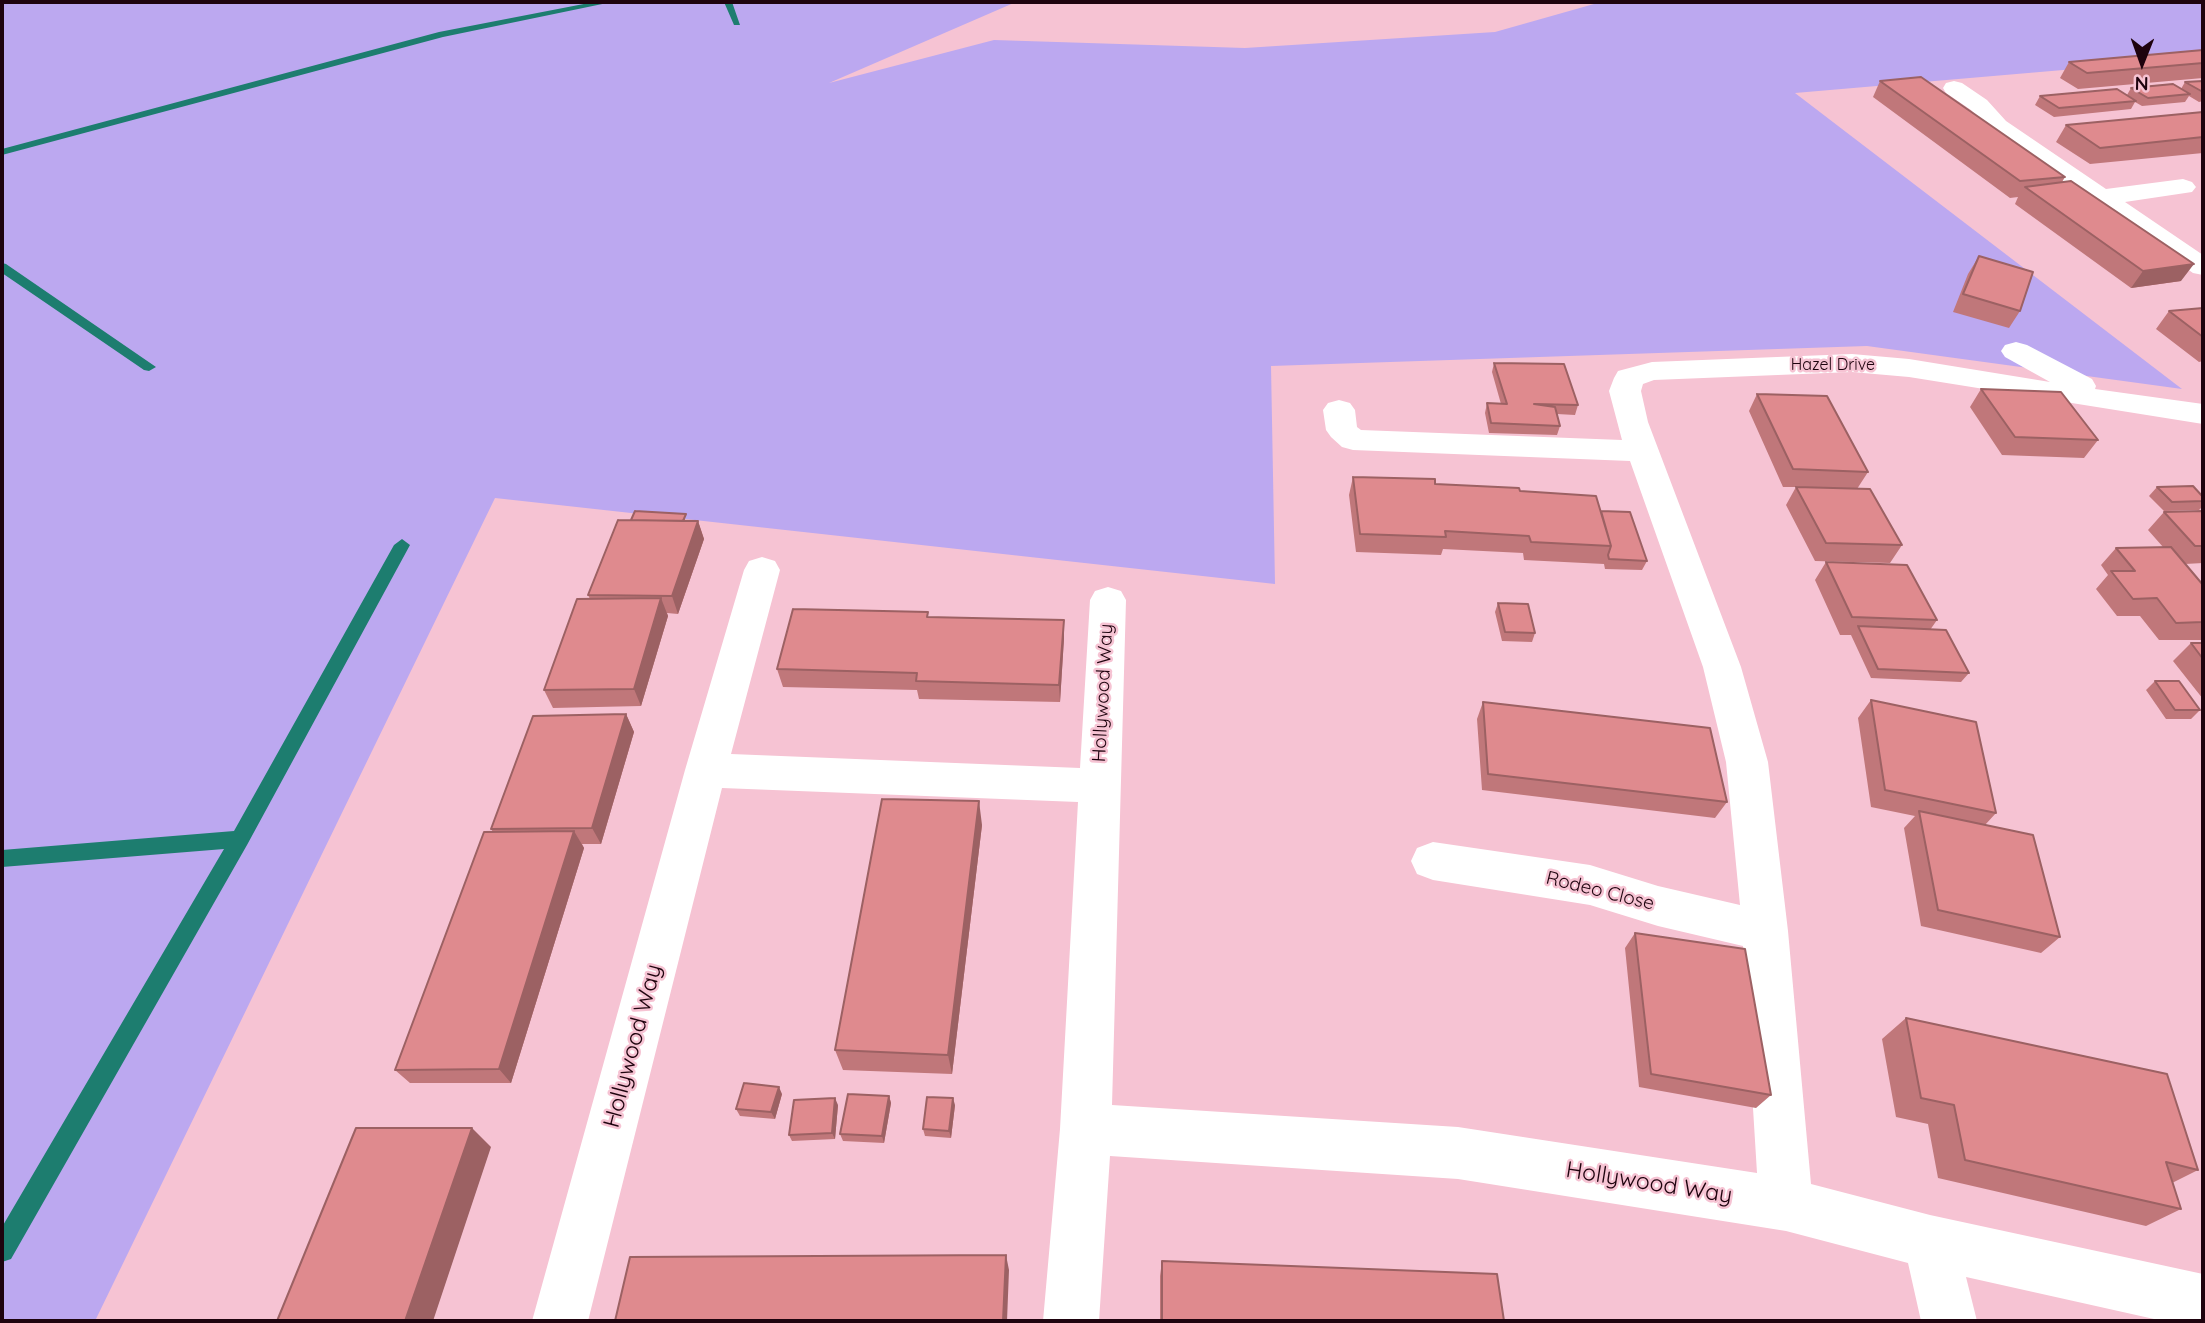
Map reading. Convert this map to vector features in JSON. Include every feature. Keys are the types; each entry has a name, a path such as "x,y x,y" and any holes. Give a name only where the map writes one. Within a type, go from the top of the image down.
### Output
{"street":[{"path":"1954,88 1979,105 1998,126 2203,267"},
{"path":"2101,197 2197,190"},
{"name":"Hazel Drive","path":"2015,351 2111,401"},
{"name":"Hazel Drive","path":"1765,930 1752,787 1743,743 1722,667 1642,451 1625,391 1629,378 1652,371 1868,364 2203,414"},
{"path":"1339,410 1342,430 1353,440 1642,451"},
{"name":"Hollywood Way","path":"560,1321 706,770 762,570"},
{"name":"Hollywood Way","path":"1070,1321 1086,1129 1108,600"},
{"name":"Hollywood Way","path":"706,770 1099,786"},
{"name":"Rodeo Close","path":"1433,861 1590,885 1658,906 1765,930"},
{"path":"1765,930 1786,1204"},
{"name":"Hollywood Way","path":"1086,1129 1458,1153 1786,1204 1930,1242 2203,1302"},
{"path":"1930,1242 1949,1321"}],"shaded area":[{"path":"2,2 1016,2 829,83 994,40 1245,48 1495,32 1601,2 2203,2 2203,58 1795,93 2182,389 1867,346 1271,366 1275,584 495,498 95,1321 2,1321"}],"building":[{"path":"2203,50 2203,63 2087,73 2069,62"},
{"path":"1921,77 2065,177 2020,181 1880,81"},
{"path":"2203,81 2203,92 2185,82"},
{"path":"2173,84 2190,94 2148,98 2131,88"},
{"path":"2117,89 2136,101 2059,108 2040,96"},
{"path":"2203,112 2203,137 2100,148 2066,125"},
{"path":"2071,181 2194,264 2143,271 2025,187"},
{"path":"1979,256 2033,272 2020,311 1963,294"},
{"path":"2203,308 2203,337 2169,311"},
{"path":"1494,363 1564,364 1578,405 1534,404 1555,407 1560,426 1491,423 1487,403 1507,404"},
{"path":"1981,389 2061,392 2098,440 2015,437"},
{"path":"1757,394 1827,396 1868,472 1793,469"},
{"path":"1353,477 1435,479 1435,484 1519,488 1520,491 1596,496 1611,546 1531,542 1529,536 1445,531 1446,537 1360,534"},
{"path":"2193,486 2203,497 2203,501 2172,502 2157,487"},
{"path":"1796,487 1870,489 1902,545 1826,543"},
{"path":"635,511 686,514 683,521 631,520"},
{"path":"1601,511 1630,512 1647,561 1609,559 1611,546"},
{"path":"2203,511 2203,546 2195,546 2164,512"},
{"path":"618,520 698,521 672,596 588,595"},
{"path":"2171,547 2203,585 2203,622 2176,623 2157,598 2133,599 2111,571 2135,571 2116,548"},
{"path":"1826,562 1907,565 1937,620 1852,617"},
{"path":"661,598 634,689 544,690 577,599"},
{"path":"1498,603 1528,604 1535,633 1505,632"},
{"path":"793,609 928,612 927,617 1064,620 1059,685 916,681 917,673 777,669"},
{"path":"1858,626 1946,630 1969,673 1878,669"},
{"path":"2191,643 2203,643 2203,659"},
{"path":"2155,681 2179,681 2200,710 2175,710"},
{"path":"1871,700 1976,722 1996,813 1885,790"},
{"path":"1483,702 1710,728 1727,802 1488,774"},
{"path":"626,714 592,828 491,829 533,716"},
{"path":"882,799 979,801 948,1055 835,1050"},
{"path":"1919,811 2033,835 2060,937 1938,910"},
{"path":"574,831 499,1069 395,1070 484,832"},
{"path":"1635,933 1745,949 1771,1095 1651,1074"},
{"path":"1906,1018 2167,1074 2198,1170 2166,1162 2181,1209 1965,1160 1954,1105 1921,1098"},
{"path":"744,1083 779,1087 771,1112 736,1109"},
{"path":"848,1094 889,1096 882,1136 840,1134"},
{"path":"927,1097 953,1098 949,1131 923,1129"},
{"path":"835,1098 832,1133 789,1135 794,1100"},
{"path":"356,1128 472,1128 405,1321 277,1321"},
{"path":"1006,1255 1003,1321 615,1321 630,1257"},
{"path":"1162,1261 1497,1274 1504,1321 1162,1321"}],"waterway":[{"path":"2,152 442,34 607,2"},
{"path":"728,2 737,23"},
{"path":"2,267 149,367"},
{"path":"240,839 402,545"},
{"path":"2,858 240,839"},
{"path":"2,1250 240,839"}]}
